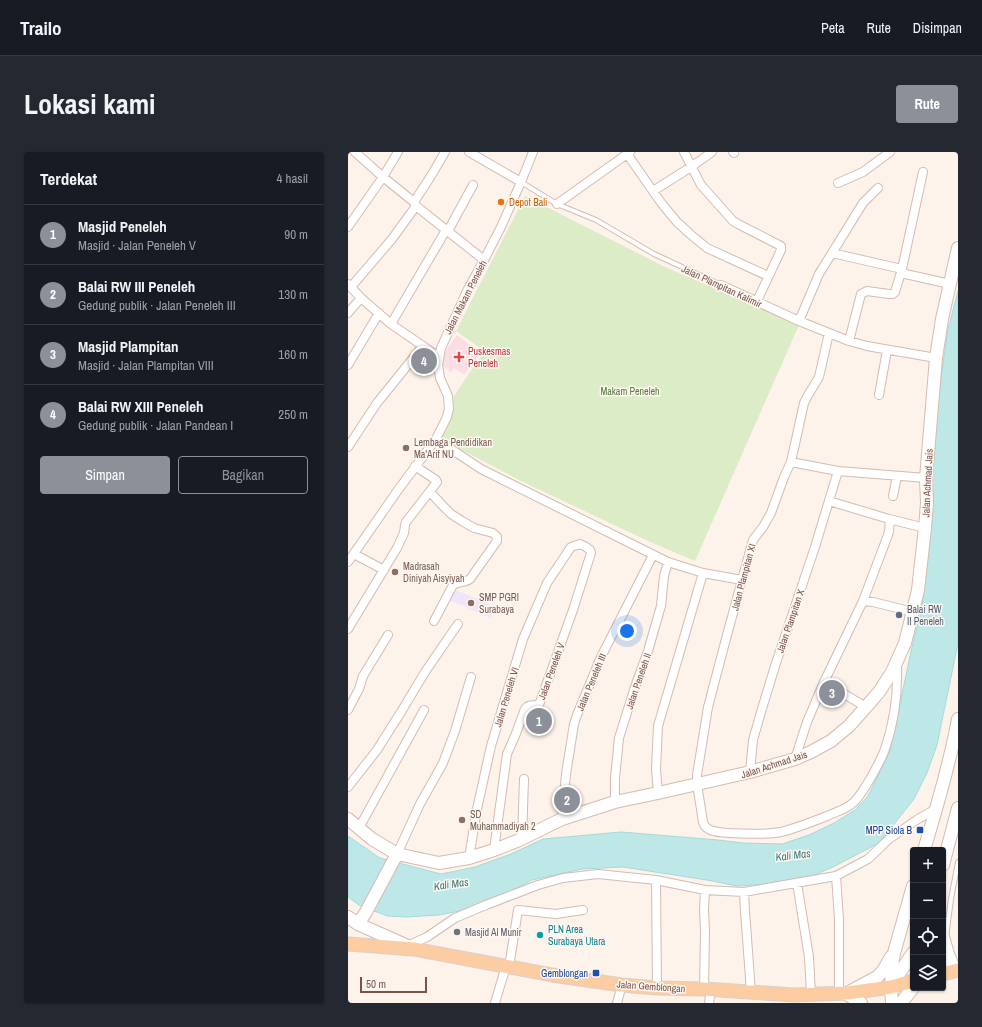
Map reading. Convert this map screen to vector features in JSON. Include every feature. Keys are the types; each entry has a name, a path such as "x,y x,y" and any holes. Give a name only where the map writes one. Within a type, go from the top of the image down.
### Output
{"main road":[{"name":"Jalan Gemblongan","path":"348,944 411,948 552,975 622,985 751,992 766,998 811,994 836,995 890,987 910,982"}],"street":[{"path":"355,152 415,204 484,260"},
{"path":"348,227 383,177 398,152"},
{"path":"438,357 391,324 361,298 350,285 392,239 415,204 445,152"},
{"path":"469,152 522,182"},
{"name":"Jalan Makam Peneleh","path":"348,562 415,466 436,439 447,417 449,409 448,396 438,372 438,357 443,342 467,291 484,260 522,182 533,152"},
{"path":"684,152 701,185 733,221 781,246 781,250 757,302"},
{"path":"653,191 712,152"},
{"path":"838,184 863,172 890,152"},
{"path":"557,204 628,153 653,191 677,222 690,234 707,248 768,276"},
{"path":"849,340 861,294 867,292 892,294 895,292 923,172"},
{"path":"391,324 473,185"},
{"path":"799,321 819,274 863,203 878,188"},
{"name":"Jalan Achmad Jais","path":"348,819 395,857 439,863 469,858 522,839 562,819 615,802 750,772 795,759 831,741 849,726 879,692 892,672 905,643 913,612 918,590 925,528 927,503 926,478 936,358 942,319 958,248"},
{"path":"832,253 950,284"},
{"name":"Jalan Plampitan Kalimir","path":"721,285 799,321 849,340 867,346 936,358"},
{"path":"348,312 361,298"},
{"path":"348,366 379,313"},
{"name":"Jalan Plampitan XI","path":"829,333 819,377 804,403 791,462 771,513 753,540 708,707 697,775 697,784 704,825 708,829 717,832 747,834 781,832 803,826 841,810 853,803 862,793 885,750 891,726 898,683 896,662"},
{"path":"348,447 378,403 423,346"},
{"path":"879,395 887,350"},
{"path":"436,439 481,469 668,562 703,573 742,580"},
{"path":"791,462 838,471 926,478"},
{"path":"348,629 397,548 404,533 406,522 437,482 415,466"},
{"name":"Jalan Plampitan X","path":"750,772 753,740 761,712 815,547 838,471"},
{"path":"893,496 897,476"},
{"path":"430,492 451,514 462,522 474,528 493,533 496,537 496,541 470,579 455,584 452,588 434,621"},
{"path":"829,500 889,519 925,528"},
{"path":"795,759 807,722 824,682 863,601 890,530 889,519"},
{"name":"Jalan Peneleh V","path":"494,850 507,754 525,708 530,705 539,705 592,553 580,544 571,547"},
{"name":"Jalan Peneleh VI","path":"469,858 490,746 523,640 547,582 571,547"},
{"path":"354,554 384,570"},
{"name":"Jalan Peneleh III","path":"562,819 566,774 574,724 577,715 601,657 653,555"},
{"name":"Jalan Peneleh II","path":"615,802 615,778 619,738 648,652 661,606 664,576 668,562"},
{"path":"658,793 656,769 658,726 703,573"},
{"path":"863,601 913,612"},
{"path":"348,787 377,750 425,672 458,624"},
{"path":"348,710 359,689 363,676 388,635"},
{"path":"353,921 366,912 395,857 420,804 443,763 455,731 471,677"},
{"path":"824,682 866,707"},
{"path":"359,828 424,710"},
{"path":"925,847 953,744 958,719"},
{"path":"522,839 524,779"},
{"path":"946,856 956,825 958,808"},
{"path":"353,921 411,948 455,918 538,885 563,878 598,874 656,880 705,890 744,892 836,876 868,859 889,839 918,819 936,809"},
{"path":"836,876 839,919 836,995"},
{"path":"656,880 657,988"},
{"path":"797,883 809,957 811,994"},
{"path":"705,890 704,910 707,989 709,1003"},
{"path":"744,892 751,992"},
{"path":"892,1003 890,987 894,953 910,897"},
{"path":"495,1003 507,967 518,910 556,914 583,910"},
{"path":"946,947 952,971"},
{"path":"836,995 877,977 883,971 894,953"},
{"path":"884,1003 890,987 912,955"},
{"path":"617,1003 622,985"},
{"path":"901,1003 911,991"},
{"path":"836,995 855,998 861,1003"}],"lane":[{"name":"Jalan Plampitan Kalimir","path":"522,182 557,204 596,220 654,254 721,285"},
{"path":"946,926 958,862"}],"shaded area":[{"name":"Puskesmas Peneleh","path":"457,335 481,353 464,375 454,368 451,372 438,362"},
{"name":"SMP PGRI Surabaya","path":"452,589 495,607 490,618 448,600"}],"green space":[{"name":"Makam Peneleh","path":"525,196 665,267 799,325 695,561 648,541 521,481 441,439 451,417 454,396 484,351 456,331"}],"water":[{"name":"Kali Mas","path":"958,291 958,643 937,745 927,773 914,799 879,843 810,877 767,884 737,886 623,867 582,869 532,880 493,901 460,911 439,915 407,917 387,916 359,905 348,897 348,836 380,858 441,874 475,867 511,854 543,839 621,832 743,843 782,844 809,835 834,823 855,810 868,796 890,751 912,647 922,608 930,513 934,427 948,329"}],"place":[{"name":"Depot Bali","path":"501,202"},
{"name":"Puskesmas Peneleh","path":"459,357"},
{"name":"Balai RW XIII Peneleh","path":"424,361"},
{"name":"Lembaga Pendidikan Ma'Arif NU","path":"406,448"},
{"name":"Madrasah Diniyah Aisyiyah","path":"395,572"},
{"name":"SMP PGRI Surabaya","path":"471,603"},
{"name":"Balai RW II Peneleh","path":"899,615"},
{"name":"Masjid Plampitan","path":"832,693"},
{"name":"Masjid Peneleh","path":"539,721"},
{"name":"Balai RW III Peneleh","path":"567,800"},
{"name":"SD Muhammadiyah 2","path":"462,820"},
{"name":"MPP Siola B","path":"920,830"},
{"name":"Masjid Al Munir","path":"457,932"},
{"name":"PLN Area Surabaya Utara","path":"540,935"},
{"name":"Gemblongan","path":"596,973"}]}
